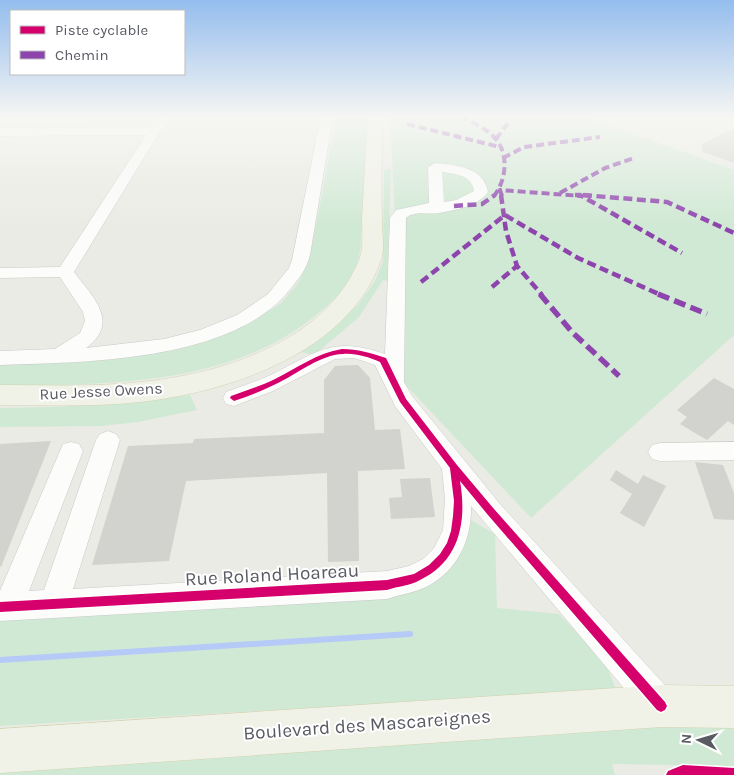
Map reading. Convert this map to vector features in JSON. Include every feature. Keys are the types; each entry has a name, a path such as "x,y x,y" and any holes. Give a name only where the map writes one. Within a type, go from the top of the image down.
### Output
{"main road":[{"name":"Rue Jesse Owens","path":"0,395 106,394 170,387 208,379 257,362 292,345 322,326 347,302 362,281 372,257 374,152"},
{"name":"Boulevard des Mascareignes","path":"0,750 661,706 734,707"}],"street":[{"path":"65,272 141,152"},
{"path":"0,358 60,356 140,349 195,338 236,324 262,310 282,292 298,267 320,152"},
{"path":"395,382 398,218 401,213 408,210 437,209"},
{"path":"60,356 88,336 94,325 94,311 65,272"},
{"path":"0,273 65,272"},
{"path":"234,398 282,378 319,356 340,350 363,352 384,360 403,400 454,466 491,512 661,706"},
{"path":"53,605 108,440"},
{"path":"4,607 71,451"},
{"path":"660,452 734,451"},
{"name":"Rue Roland Hoareau","path":"4,607 387,585 417,577 440,561 455,540 459,516 454,466"}],"green space":[{"path":"330,152 366,152 361,243 356,267 333,300 286,336 249,354 210,368 168,376 84,384 0,386 0,363 203,339 247,325 281,303 299,282 311,251"},
{"path":"392,152 684,152 734,170 734,335 531,518 403,382"},
{"path":"391,169 387,281 383,280 359,317 314,355 301,352 330,331 358,305 375,281 383,261 384,170"},
{"path":"190,395 197,410 138,422 101,426 0,427 0,408 95,405"},
{"path":"469,519 495,534 497,608 559,614 605,661 616,690 0,726 0,615 432,582 459,555 466,540"},
{"path":"734,724 734,766 612,764 615,775 0,775 0,772 643,726"}],"building":[{"path":"703,152 734,152 734,163"},
{"path":"358,365 370,378 375,430 400,429 405,469 358,471 359,561 328,562 327,473 186,481 169,561 92,565 128,446 193,443 194,439 324,433 324,380 335,366"},
{"path":"714,378 734,389 734,425 728,421 707,440 680,424 687,417 677,410"},
{"path":"51,441 1,567 0,444"},
{"path":"695,462 723,465 734,493 734,520 714,519"},
{"path":"616,470 638,484 643,475 666,486 644,527 620,513 632,494 610,480"},
{"path":"430,478 435,517 391,519 389,498 402,497 400,479"}],"waterway":[{"path":"0,660 410,634"}],"marked path":[{"path":"454,206 474,206 485,203 492,198 498,191 504,174 503,152"},
{"path":"503,158 514,152"},
{"path":"560,193 605,168 634,158"},
{"path":"619,376 572,332 517,266 506,231 503,200 500,190 580,195 682,253"},
{"path":"583,195 667,202 734,233"},
{"path":"421,282 505,215 578,258 629,282 707,314"},
{"path":"492,287 517,266"}],"cycle path":[{"path":"234,398 272,383 331,353 342,351 354,352 367,354 383,360 403,400 454,467 661,706"},
{"path":"0,607 387,585 410,580 432,568 443,557 451,544 456,531 458,516 457,485 454,469"},
{"path":"672,775 683,771 734,774"}]}
